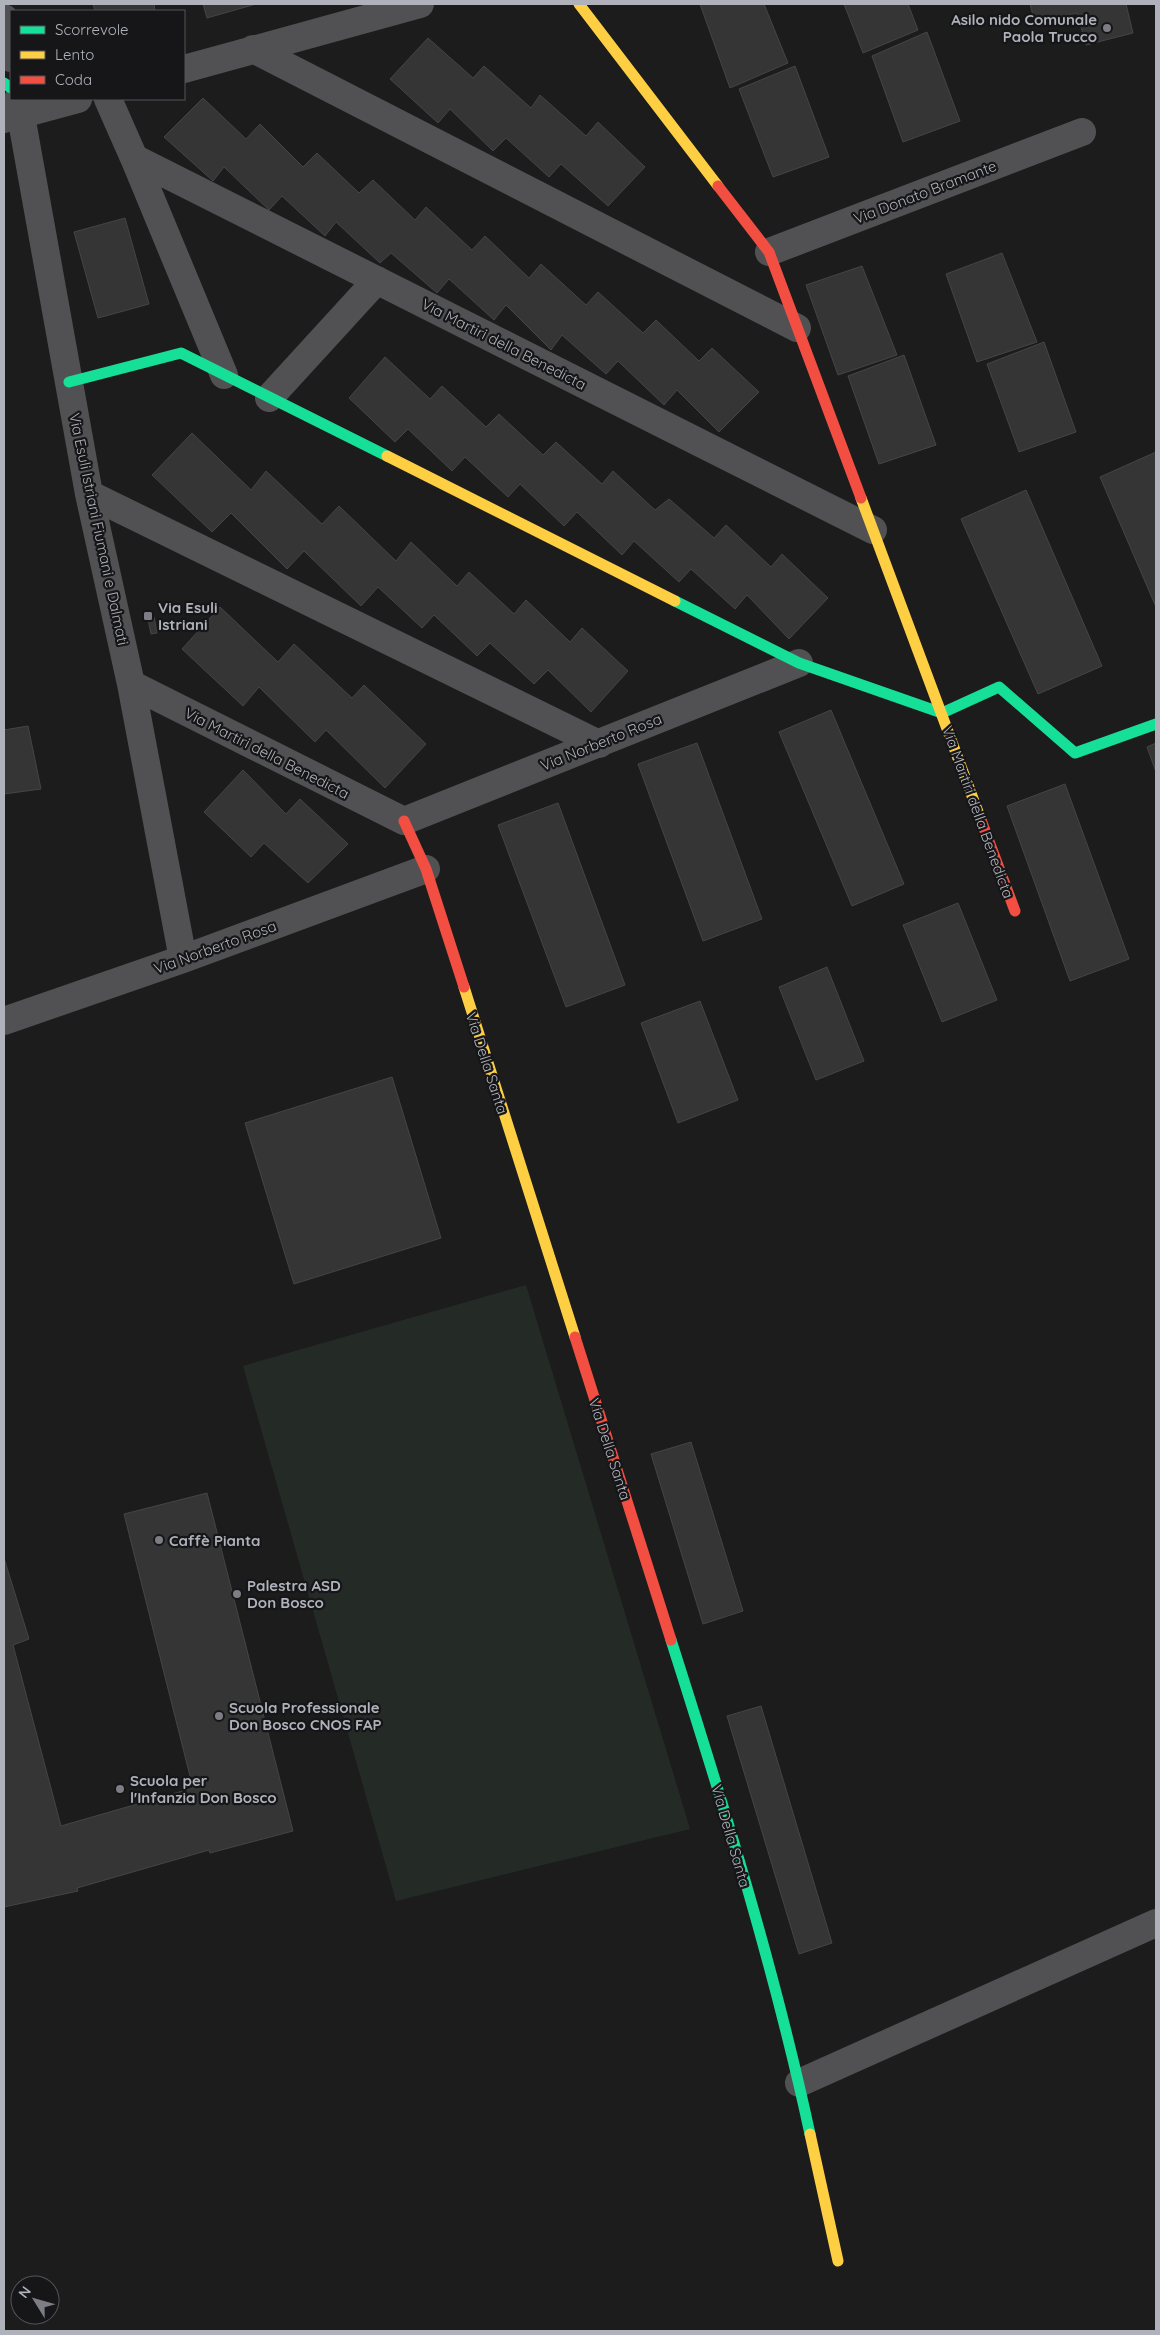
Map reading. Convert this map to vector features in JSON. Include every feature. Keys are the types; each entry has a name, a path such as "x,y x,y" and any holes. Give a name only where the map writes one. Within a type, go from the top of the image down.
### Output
{"street":[{"path":"185,69 420,4"},
{"name":"Via Martiri della Benedicta","path":"579,4 769,252 1015,910"},
{"path":"4,18 10,52"},
{"path":"253,49 797,328"},
{"path":"14,111 73,100"},
{"path":"108,100 224,375"},
{"name":"Via Esuli Istriani Fiumani e Dalmati","path":"14,111 69,382 89,494 132,684 183,959"},
{"name":"Via Donato Bramante","path":"769,252 1082,132"},
{"name":"Via Martiri della Benedicta","path":"134,158 873,530"},
{"path":"269,398 377,280"},
{"name":"Via Martiri della Benedicta","path":"69,382 181,353 798,662 942,714"},
{"path":"89,494 599,744"},
{"name":"Via Norberto Rosa","path":"404,821 599,744 798,662"},
{"name":"Via Martiri della Benedicta","path":"132,684 404,821"},
{"path":"942,714 998,687 1075,753 1156,724"},
{"name":"Via Della Santa","path":"404,821 426,870 724,1805 799,2083 838,2261"},
{"name":"Via Norberto Rosa","path":"4,1021 183,959 426,870"},
{"path":"799,2083 1156,1923"}],"shaded area":[{"path":"526,1285 690,1829 396,1901 243,1366"}],"building":[{"path":"93,4 154,4 155,10 95,10"},
{"path":"203,4 256,4 207,18"},
{"path":"700,4 764,4 788,63 730,88"},
{"path":"844,4 908,4 918,30 863,53"},
{"name":"Asilo nido Comunale Paola Trucco","path":"1030,4 1126,4 1133,33 1086,45 1077,13 1035,23"},
{"path":"927,32 960,121 903,142 872,56"},
{"path":"428,38 473,78 484,66 531,108 540,95 586,136 598,122 645,167 608,206 561,164 549,177 506,138 493,151 450,109 438,123 390,79"},
{"path":"795,66 829,157 773,177 739,89"},
{"path":"203,98 246,139 260,124 303,167 317,153 359,193 373,180 415,220 426,207 472,250 485,236 529,278 541,264 586,305 598,292 643,333 656,320 699,361 712,348 759,392 719,432 677,390 664,405 618,361 606,374 562,335 551,350 506,305 494,320 449,279 437,293 391,253 380,263 336,222 325,236 282,196 269,210 224,167 213,181 164,137"},
{"path":"125,218 149,304 98,318 74,232"},
{"path":"1002,253 1037,342 977,362 946,274"},
{"path":"862,266 897,355 838,375 806,285"},
{"path":"1044,342 1076,432 1019,452 987,364"},
{"path":"904,355 936,445 879,464 848,376"},
{"path":"385,357 430,399 442,386 486,427 499,414 543,455 556,442 602,484 613,471 655,510 669,499 714,538 726,525 771,567 782,554 828,598 789,639 747,595 735,609 691,569 679,582 634,541 622,555 577,512 564,526 520,484 508,497 465,457 452,471 408,429 395,442 349,398"},
{"path":"192,433 251,490 266,471 322,524 339,506 396,561 411,542 457,586 469,572 514,614 526,600 570,642 582,628 628,671 591,712 548,670 534,684 490,643 477,656 434,615 422,628 378,587 361,606 304,551 287,569 231,513 212,532 152,475"},
{"path":"1156,452 1156,607 1100,477"},
{"path":"1026,490 1102,666 1038,694 961,519"},
{"path":"220,607 278,662 294,644 352,698 364,685 426,744 385,788 326,730 315,742 259,687 243,706 182,649"},
{"path":"154,617 157,633 151,634 148,619"},
{"path":"831,710 904,884 852,906 779,732"},
{"path":"28,726 41,789 4,794 4,730"},
{"path":"697,743 762,919 703,941 638,764"},
{"path":"1156,743 1156,772 1147,747"},
{"path":"243,770 286,814 300,799 348,844 308,883 264,843 251,857 204,812"},
{"path":"1065,784 1129,959 1070,981 1007,806"},
{"path":"558,803 625,985 566,1007 498,825"},
{"path":"958,903 997,1000 942,1022 903,925"},
{"path":"827,967 864,1061 816,1080 779,987"},
{"path":"700,1001 738,1100 678,1123 641,1023"},
{"path":"392,1077 441,1238 294,1284 245,1123"},
{"path":"691,1442 743,1611 703,1624 651,1454"},
{"name":"Scuola Professionale Don Bosco CNOS FAP","path":"207,1493 293,1831 210,1853 209,1850 77,1888 78,1891 4,1907 4,1558 29,1639 13,1645 61,1826 193,1788 124,1514"},
{"path":"761,1706 832,1943 799,1954 727,1716"}],"traffic: fast":[{"path":"4,83 10,87"},
{"path":"69,382 181,353 387,456"},
{"path":"675,601 799,663 942,713 999,687 1075,753 1156,724"},
{"path":"671,1640 710,1762 764,1947 810,2134"}],"traffic: slow":[{"path":"579,4 718,186"},
{"path":"387,456 675,601"},
{"path":"861,498 981,820"},
{"path":"464,987 575,1337"},
{"path":"810,2134 838,2261"}],"traffic: jam":[{"path":"718,186 769,252 861,498"},
{"path":"981,820 1015,911"},
{"path":"404,821 426,869 464,987"},
{"path":"575,1337 671,1640"}],"place":[{"name":"Asilo nido Comunale Paola Trucco","path":"1107,28"},
{"name":"Via Esuli Istriani","path":"148,616"},
{"name":"Caffè Pianta","path":"159,1540"},
{"name":"Palestra ASD Don Bosco","path":"237,1594"},
{"name":"Scuola Professionale Don Bosco CNOS FAP","path":"219,1716"},
{"name":"Scuola per l'Infanzia Don Bosco","path":"120,1789"}]}
